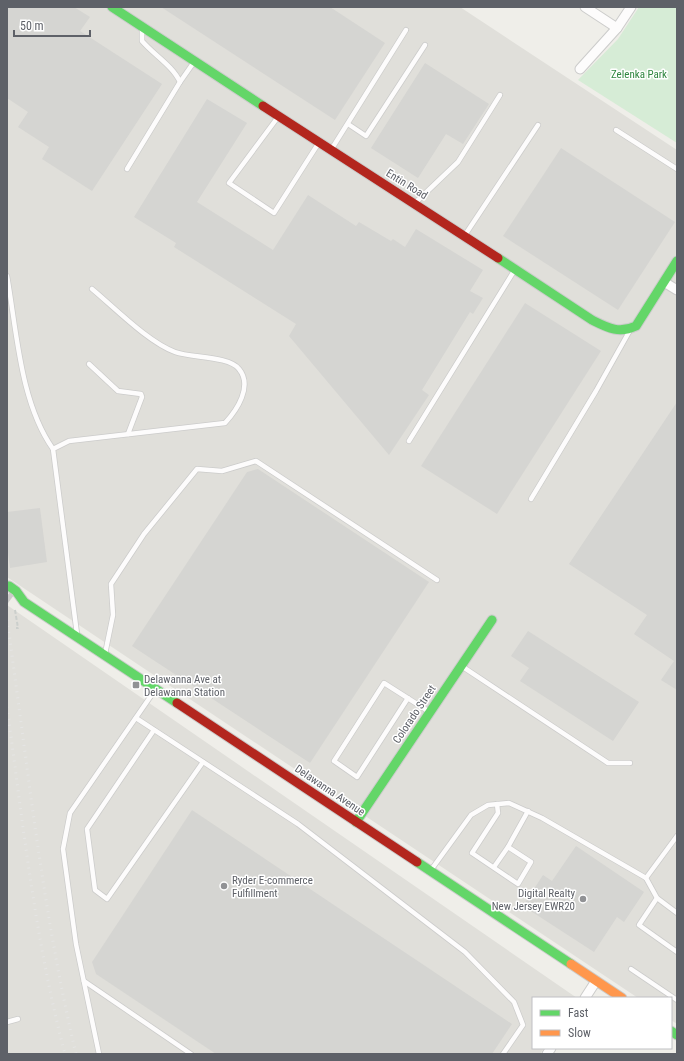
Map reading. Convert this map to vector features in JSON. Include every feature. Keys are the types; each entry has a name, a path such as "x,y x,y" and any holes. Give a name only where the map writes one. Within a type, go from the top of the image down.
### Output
{"street":[{"name":"Entin Road","path":"112,7 319,143 415,203 592,320 614,331 626,332 631,329"},
{"path":"585,7 617,28"},
{"path":"580,69 617,28 631,7"},
{"path":"631,329 636,326 677,261"},
{"path":"664,282 677,290"},
{"name":"Delawanna Avenue","path":"9,586 16,591 24,602 620,997"},
{"name":"Delawanna Avenue","path":"13,603 24,602"},
{"name":"Colorado Street","path":"356,822 492,620"},
{"path":"586,997 596,981"}],"lane":[{"path":"142,27 142,41 152,53 177,76 180,82"},
{"path":"330,150 348,124 406,30"},
{"path":"348,124 366,136 425,46"},
{"path":"127,169 180,82 194,62"},
{"path":"415,203 458,162 500,95"},
{"path":"278,116 229,183 274,213 319,143"},
{"path":"464,236 538,125"},
{"path":"616,130 677,169"},
{"path":"409,441 515,269"},
{"path":"7,276 28,398 41,433 53,449 78,637"},
{"path":"53,449 69,441 225,423 234,414 244,390 244,377 238,368 228,362 187,356 173,352 146,334 92,289"},
{"path":"530,499 596,391 631,329"},
{"path":"89,364 118,391 141,394 142,397 128,434"},
{"path":"105,655 113,616 112,584 144,534 197,469 222,471 256,461 437,580"},
{"path":"461,666 608,763 630,763"},
{"path":"408,698 357,777 334,761 384,683 408,698 430,712"},
{"path":"99,1054 76,944 63,849 70,813 156,689"},
{"path":"136,718 298,824 465,952 514,1002 523,1025 503,1054"},
{"path":"154,730 87,829 95,890 107,899 203,762"},
{"path":"430,871 456,833 471,815 488,805 509,803 528,812 646,878 657,898 677,913"},
{"path":"497,804 498,812 472,853 518,884 531,862 508,847"},
{"path":"494,867 508,847 528,812"},
{"path":"646,878 677,836"},
{"path":"657,898 639,925 677,952"},
{"path":"631,969 677,1000"},
{"path":"84,981 191,1054"},
{"path":"7,1022 18,1019"}],"path":[{"path":"13,603 18,628 16,628"}],"shaded area":[{"path":"7,7 460,7 677,150 677,1024 672,1021 672,997 637,997 7,577"},
{"path":"7,605 576,997 532,997 532,1049 543,1049 540,1054 7,1054"}],"green space":[{"name":"Zelenka Park","path":"639,7 677,7 677,143 578,80 618,39"}],"building":[{"path":"7,7 74,7 90,17 80,31 162,84 92,191 42,159 49,147 18,127 28,112 7,98"},
{"path":"161,7 330,7 385,43 335,120"},
{"path":"425,63 489,104 463,144 446,134 418,178 371,148"},
{"path":"207,99 247,123 197,202 273,250 308,195 356,226 359,222 391,241 393,239 405,247 416,229 483,270 470,291 483,298 473,314 470,312 422,390 429,395 389,455 289,336 296,324 174,247 176,243 134,217"},
{"path":"561,148 675,222 618,310 503,236"},
{"path":"525,303 601,351 497,514 421,466"},
{"path":"677,402 677,690 661,680 674,661 634,634 647,615 569,564"},
{"path":"258,469 429,582 310,763 132,646 247,472"},
{"path":"40,508 47,562 10,568 7,545 7,512"},
{"path":"528,631 639,702 613,741 520,681 529,668 511,656"},
{"name":"Ryder E-commerce Fulfillment","path":"192,810 512,1024 492,1054 216,1054 96,974 92,962"},
{"name":"Digital Realty New Jersey EWR20","path":"576,846 644,892 624,922 617,917 594,952 523,906 543,875 552,881"}],"tunnel":[{"path":"7,596 11,599"}],"railway":[{"path":"7,620 45,892 64,1000 76,1054"},
{"path":"7,707 24,838 38,925 65,1054"}],"traffic: fast":[{"path":"112,7 263,106"},
{"path":"498,258 592,320 608,328 619,330 636,326 677,261"},
{"path":"9,586 16,591 24,602 177,703"},
{"path":"356,822 492,620"},
{"path":"417,862 571,964"},
{"path":"672,1032 677,1035"}],"traffic: slow":[{"path":"571,964 620,997"}],"traffic: jam":[{"path":"263,106 498,258"},
{"path":"177,703 417,862"}],"place":[{"name":"Delawanna Ave at Delawanna Station","path":"136,685"},
{"name":"Ryder E-commerce Fulfillment","path":"224,886"},
{"name":"Digital Realty New Jersey EWR20","path":"583,899"}]}
